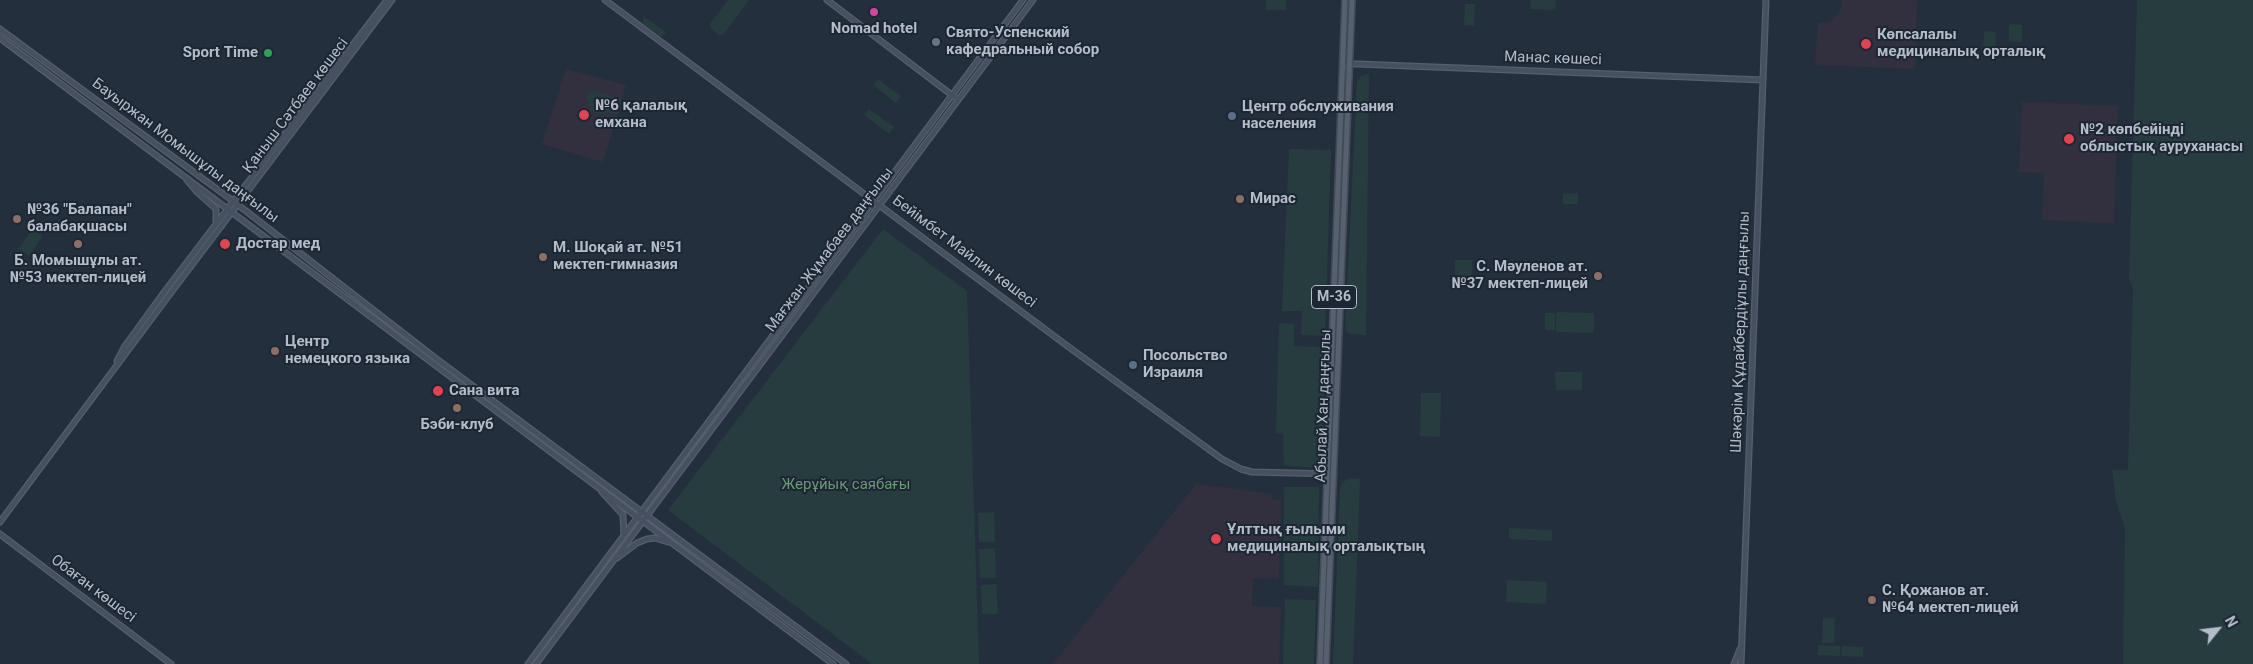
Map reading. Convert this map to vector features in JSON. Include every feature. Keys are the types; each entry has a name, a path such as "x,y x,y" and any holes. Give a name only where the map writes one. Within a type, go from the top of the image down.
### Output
{"main road":[{"name":"Қаныш Сәтбаев көшесі","path":"0,522 387,0"},
{"name":"Қаныш Сәтбаев көшесі","path":"235,203 392,0"},
{"name":"Бейімбет Майлин көшесі","path":"605,0 875,200 1066,345 1222,459 1241,469 1252,472 1334,474"},
{"path":"613,6 617,0"},
{"path":"827,0 957,99"},
{"name":"Мағжан Жұмабаев даңғылы","path":"638,518 1023,0"},
{"name":"Мағжан Жұмабаев даңғылы","path":"643,522 957,99 1033,0"},
{"name":"Абылай Хан даңғылы","path":"1320,664 1345,0"},
{"name":"Абылай Хан даңғылы","path":"1326,664 1351,64 1352,0"},
{"name":"Шәкәрім Құдайбердіұлы даңғылы","path":"1741,664 1766,0"},
{"name":"Бауыржан Момышұлы даңғылы","path":"0,29 235,203 434,357 647,516"},
{"name":"Бауыржан Момышұлы даңғылы","path":"0,38 643,522"},
{"name":"Манас көшесі","path":"1343,68 1351,64 1763,80"},
{"path":"183,175 197,192 216,209 217,221 213,230"},
{"name":"Қаныш Сәтбаев көшесі","path":"112,371 131,338 230,210"},
{"path":"600,489 623,515 624,536"},
{"path":"647,516 846,664"},
{"path":"528,664 638,518"},
{"path":"536,664 643,522 833,664"},
{"name":"Обаған көшесі","path":"0,534 171,664"},
{"path":"614,560 637,543 647,539 655,538 672,543"},
{"path":"1734,664 1741,645"}],"shaded area":[{"name":"Көпсалалы медициналық орталық","path":"1842,0 1917,0 1915,69 1815,65 1818,23 1829,22 1841,10"},
{"name":"№6 қалалық емхана","path":"566,69 626,85 603,162 542,144"},
{"name":"№2 көпбейінді облыстық ауруханасы","path":"2022,102 2118,106 2114,223 2042,220 2044,173 2019,172"},
{"name":"Ұлттық ғылыми медициналық орталықтың","path":"1196,484 1272,494 1272,499 1281,500 1279,579 1253,578 1252,606 1281,607 1279,664 1053,664"}],"green space":[{"path":"728,0 749,0 724,34 719,35 710,28 710,24"},
{"path":"1266,0 1286,0 1286,10 1266,10"},
{"path":"1531,0 1556,0 1555,10 1530,9"},
{"path":"2137,0 2253,0 2253,664 2123,664 2125,529 2116,501 2112,470 2128,470 2133,288 2129,279"},
{"path":"1465,4 1475,4 1474,26 1464,25"},
{"path":"644,17 666,32 662,37 642,23"},
{"path":"2009,24 2022,25 2022,42 2009,41"},
{"path":"1984,31 1996,32 1995,53 1983,52"},
{"path":"1369,74 1366,335 1349,334 1345,329 1357,81 1361,76"},
{"path":"878,79 901,96 896,103 873,85"},
{"path":"595,91 620,99 623,95 618,114 606,112 599,115 592,112 586,97 588,92 594,93"},
{"path":"869,109 894,127 889,134 864,115"},
{"path":"1289,149 1331,150 1325,336 1301,335 1302,311 1282,311"},
{"path":"1578,193 1578,204 1563,204 1563,194"},
{"path":"33,229 43,236 29,256 18,249"},
{"name":"Жерұйық саябағы","path":"883,229 967,291 979,664 872,664 668,510"},
{"path":"1455,260 1472,260 1473,287 1455,287"},
{"path":"1556,312 1594,313 1594,333 1556,332"},
{"path":"1545,313 1555,313 1555,330 1545,330"},
{"path":"1279,323 1294,324 1294,346 1326,347 1321,469 1284,465 1283,434 1276,433"},
{"path":"1555,372 1582,372 1582,390 1556,390"},
{"path":"1421,393 1441,393 1440,437 1420,436"},
{"path":"1349,478 1360,479 1353,664 1333,664 1340,488 1343,482"},
{"path":"1284,487 1319,487 1318,587 1284,585"},
{"path":"994,512 995,542 979,542 978,513"},
{"path":"1509,528 1552,530 1552,541 1509,539"},
{"path":"995,548 996,578 980,578 979,549"},
{"path":"1507,580 1547,582 1546,604 1506,602"},
{"path":"996,584 998,614 982,614 981,585"},
{"path":"1285,599 1316,600 1314,664 1283,664"},
{"path":"1823,618 1835,618 1834,643 1822,643"},
{"path":"1818,645 1840,646 1840,656 1818,655"},
{"path":"1842,646 1863,647 1863,657 1841,656"}],"place":[{"name":"Nomad hotel","path":"874,12"},
{"name":"Свято-Успенский кафедральный собор","path":"936,42"},
{"name":"Көпсалалы медициналық орталық","path":"1866,44"},
{"name":"Sport Time","path":"268,53"},
{"name":"№6 қалалық емхана","path":"584,115"},
{"name":"Центр обслуживания населения","path":"1232,116"},
{"name":"№2 көпбейінді облыстық ауруханасы","path":"2069,139"},
{"name":"Мирас","path":"1240,199"},
{"name":"№36 \"Балапан\" балабақшасы","path":"17,219"},
{"name":"Б. Момышұлы ат. №53 мектеп-лицей","path":"78,244"},
{"name":"Достар мед","path":"225,244"},
{"name":"М. Шоқай ат. №51 мектеп-гимназия","path":"543,257"},
{"name":"С. Мәуленов ат. №37 мектеп-лицей","path":"1598,276"},
{"name":"Центр немецкого языка","path":"275,351"},
{"name":"Посольство Израиля","path":"1133,365"},
{"name":"Сана вита","path":"438,391"},
{"name":"Бэби-клуб","path":"457,408"},
{"name":"Ұлттық ғылыми медициналық орталықтың","path":"1216,539"},
{"name":"С. Қожанов ат. №64 мектеп-лицей","path":"1872,600"}]}
